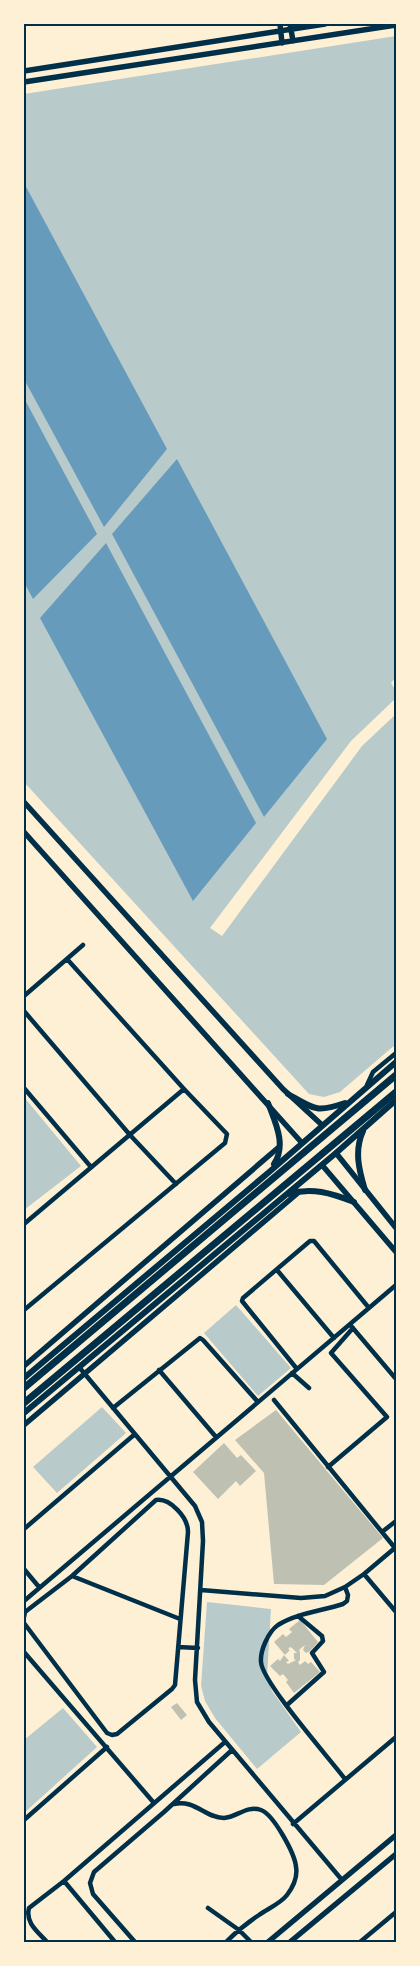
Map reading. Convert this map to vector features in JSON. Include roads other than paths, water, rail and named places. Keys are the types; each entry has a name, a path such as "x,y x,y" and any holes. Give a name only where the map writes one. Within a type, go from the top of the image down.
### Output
{"main road":[{"path":"24,1378 268,1173 396,1062"},
{"path":"24,1388 396,1075"},
{"path":"24,1403 396,1092"},
{"path":"288,1094 313,1108 322,1110 351,1101"},
{"path":"24,1413 396,1102"},
{"path":"268,1103 280,1139 279,1156 268,1173"},
{"path":"363,1129 359,1139 358,1162 365,1190"},
{"path":"285,1195 301,1191 330,1193 354,1202"},
{"path":"152,1271 170,1291"}],"street":[{"path":"280,24 282,43"},
{"path":"24,71 281,31 290,26 325,24"},
{"path":"24,82 396,25"},
{"path":"290,26 293,41"},
{"path":"24,802 288,1094 322,1125"},
{"path":"24,832 302,1143"},
{"path":"24,996 83,945"},
{"path":"24,1310 225,1143 227,1139 227,1134 67,959"},
{"path":"24,1011 130,1135 176,1184"},
{"path":"366,1088 373,1072 396,1053"},
{"path":"24,1088 91,1167"},
{"path":"24,1224 184,1089"},
{"path":"24,1366 279,1147"},
{"path":"336,1153 396,1228"},
{"path":"322,1165 396,1252"},
{"path":"24,1425 301,1191"},
{"path":"297,1369 242,1301 243,1298 310,1241 314,1241 369,1308"},
{"path":"277,1270 334,1338"},
{"path":"328,1467 387,1417 331,1353 351,1326 396,1285"},
{"path":"24,1601 292,1373 351,1326"},
{"path":"351,1326 396,1379"},
{"path":"113,1408 200,1338 258,1402"},
{"path":"79,1367 195,1506 202,1522 201,1590 195,1680 197,1702 209,1722 225,1742 342,1880"},
{"path":"159,1370 216,1437"},
{"path":"292,1373 309,1388"},
{"path":"201,1590 302,1598 325,1596 345,1587 364,1574 395,1548 274,1400"},
{"path":"24,1529 135,1434"},
{"path":"24,1617 26,1612 72,1576 156,1500 168,1501 186,1521 188,1526 177,1679 172,1689 117,1734 107,1733 24,1623"},
{"path":"382,1532 396,1521"},
{"path":"24,1569 39,1588"},
{"path":"364,1574 396,1612"},
{"path":"72,1576 180,1619"},
{"path":"345,1587 348,1595 347,1601 343,1604 298,1616 276,1626 264,1644 260,1663 268,1682 345,1779"},
{"path":"287,1705 324,1672 312,1652 323,1641 322,1636 298,1616"},
{"path":"178,1647 198,1648"},
{"path":"24,1652 154,1803"},
{"path":"293,1824 396,1737"},
{"path":"47,1942 29,1921 27,1915 29,1908 64,1881 225,1742"},
{"path":"24,1820 106,1748"},
{"path":"135,1942 93,1894 90,1883 94,1872 232,1750"},
{"path":"172,1804 181,1802 192,1804 212,1815 224,1818 248,1809 260,1810 268,1815 290,1848 296,1868 295,1884 285,1898 239,1930 226,1942"},
{"path":"268,1942 396,1835"},
{"path":"290,1942 396,1854"},
{"path":"64,1881 115,1942"},
{"path":"208,1908 239,1930 252,1942"},
{"path":"360,1942 396,1912"}],"water":[{"path":"24,183 167,449 104,527 24,379"},
{"path":"24,398 97,534 33,599 24,582"},
{"path":"177,459 327,739 264,817 112,534"},
{"path":"106,543 256,823 193,901 40,618"}]}
